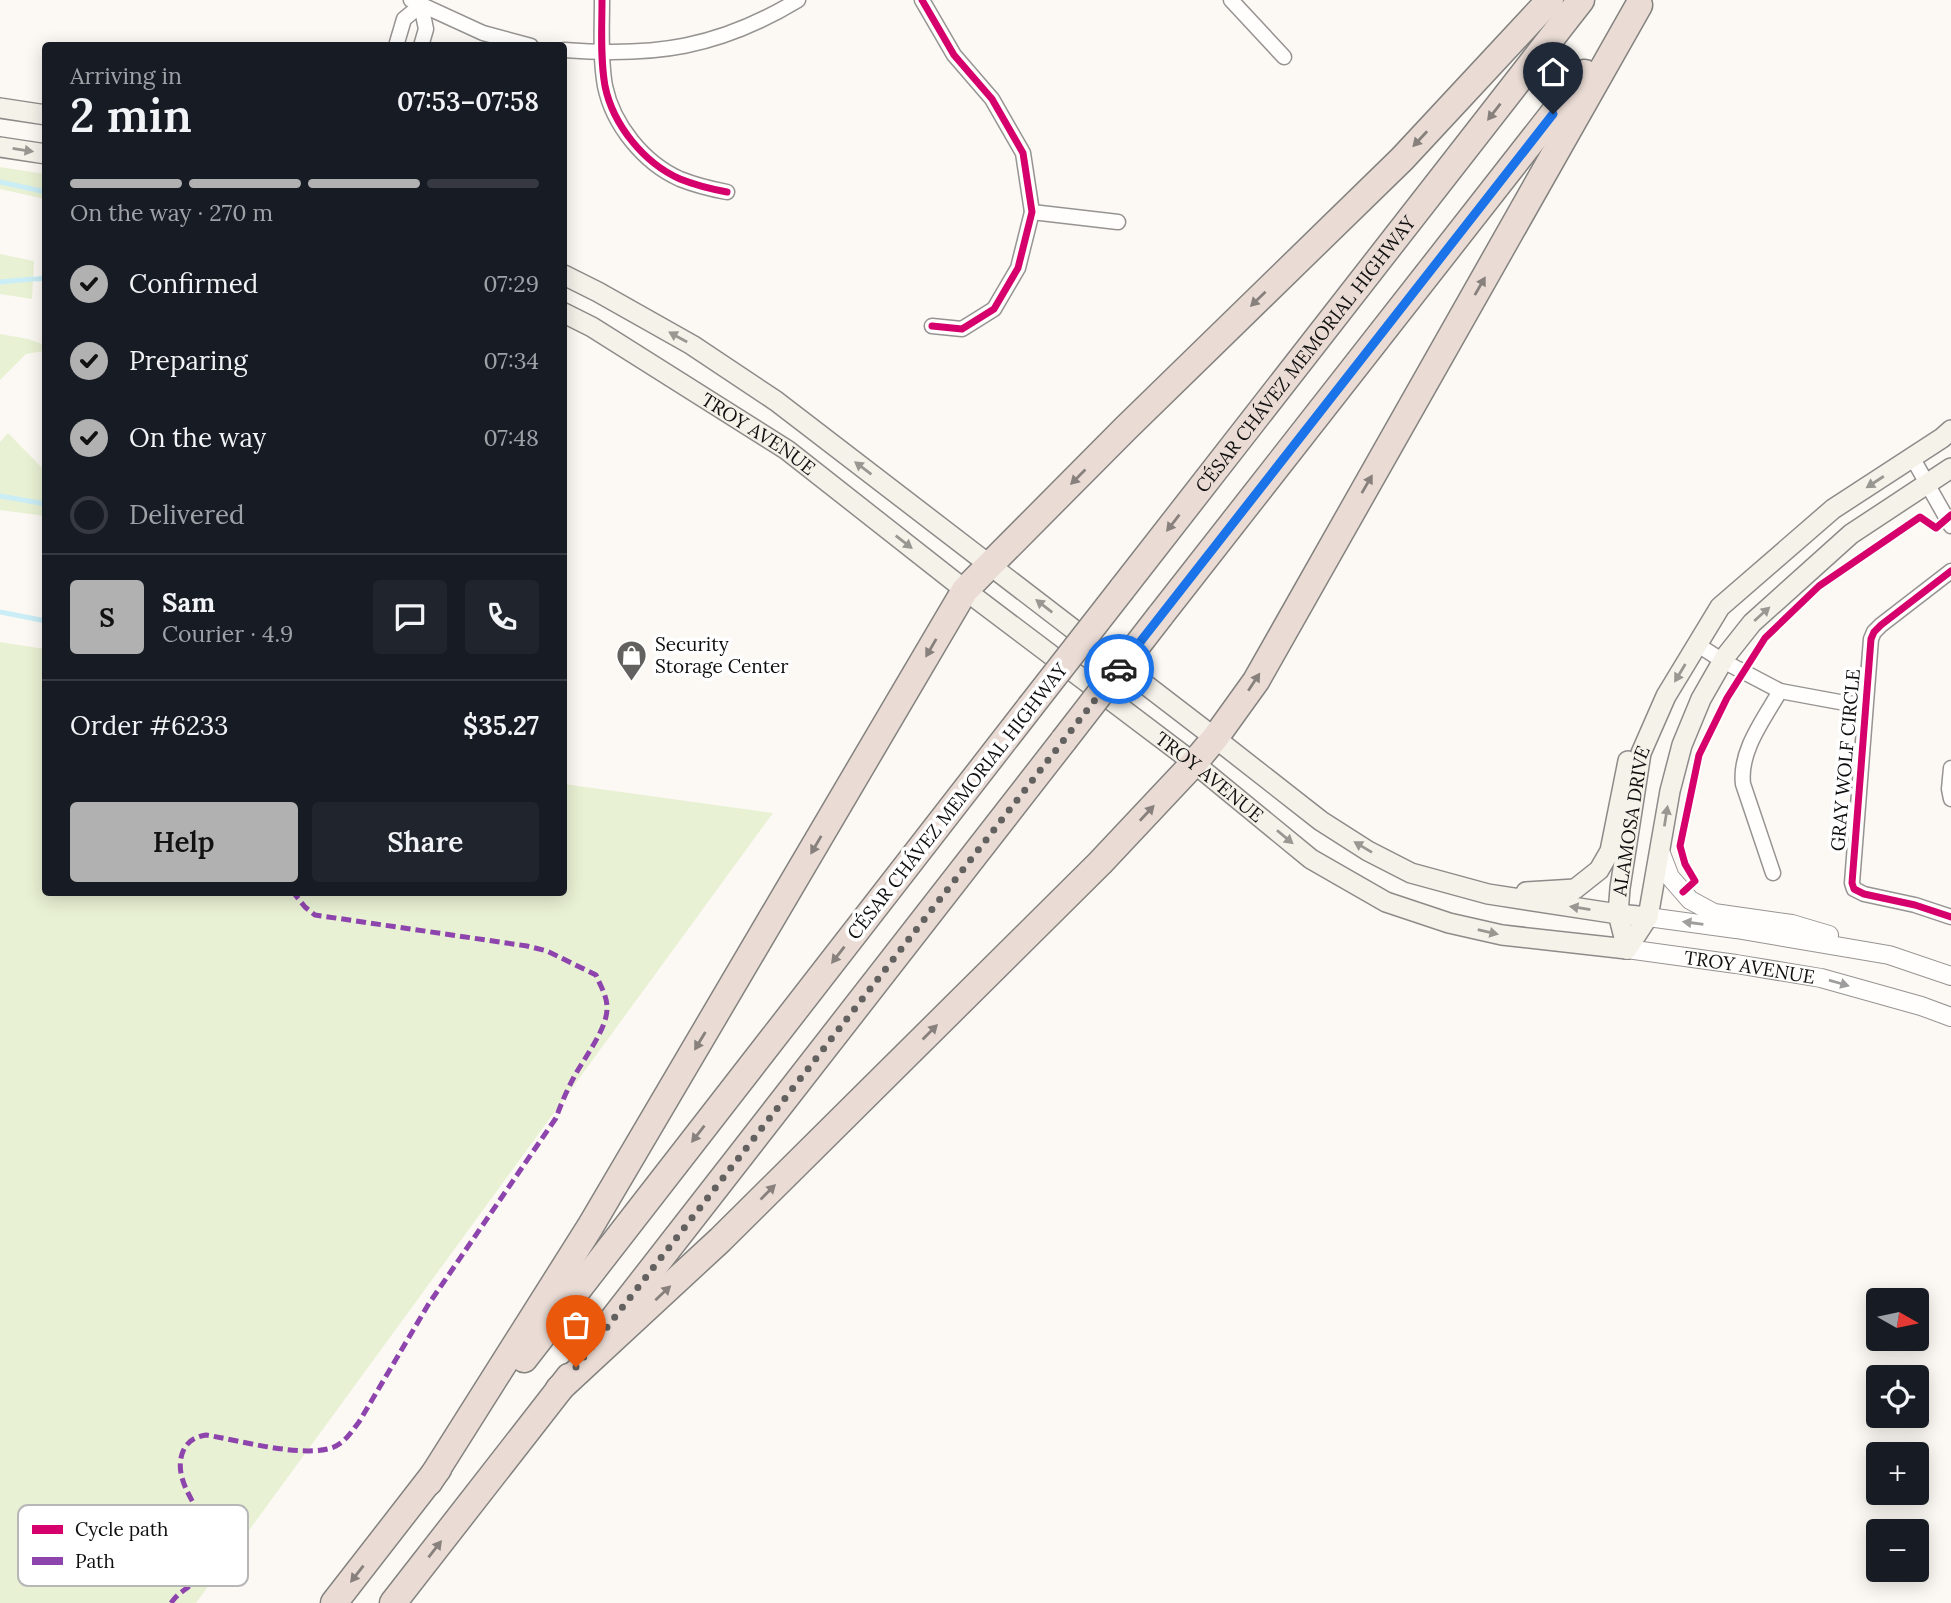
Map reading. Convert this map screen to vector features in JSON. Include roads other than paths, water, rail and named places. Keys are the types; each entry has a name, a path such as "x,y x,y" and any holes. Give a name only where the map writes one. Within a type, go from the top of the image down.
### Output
{"highway":[{"path":"429,1482 590,1227 965,590 1402,159 1550,0"},
{"name":"CÉSAR CHÁVEZ MEMORIAL HIGHWAY","path":"334,1603 1581,0"},
{"path":"393,1603 1641,2"},
{"path":"559,1389 720,1240 1100,863 1215,738 1256,681 1641,2"}],"main road":[{"path":"0,108 42,113"},
{"path":"0,147 42,153"},
{"name":"TROY AVENUE","path":"567,276 692,345 776,401 1321,821 1368,851 1411,873 1488,894 1648,917"},
{"name":"TROY AVENUE","path":"567,314 592,327 787,450 965,590 1194,762 1311,859 1386,902 1449,923 1502,935 1626,949"},
{"name":"ALAMOSA DRIVE","path":"1626,949 1618,914 1641,753 1666,696 1720,607 1833,509 1951,430"},
{"name":"ALAMOSA DRIVE","path":"1626,949 1648,917 1670,791 1682,745 1701,699 1723,661 1752,623 1851,534 1951,468"},
{"path":"1488,894 1574,889 1600,870 1610,851 1627,762 1641,753"}],"street":[{"path":"602,0 605,86 613,110 627,134 643,153 678,178 727,192"},
{"path":"567,50 602,53 659,51 695,44 753,25 798,0"},
{"path":"922,0 954,55 992,99 1023,153 1032,212 1018,268 994,309 961,329 932,327"},
{"path":"1231,0 1284,57"},
{"path":"398,42 404,19 416,3"},
{"path":"416,3 426,29 422,42"},
{"path":"416,3 483,33 516,42"},
{"path":"1032,212 1118,222"},
{"path":"1912,457 1951,526"},
{"name":"GRAY WOLF CIRCLE","path":"1951,571 1874,632 1871,639 1852,883 1854,889 1864,894 1915,905 1951,917"},
{"path":"1698,645 1780,691 1865,704"},
{"path":"1773,873 1741,771 1752,741 1780,691"},
{"path":"1951,768 1951,800"},
{"path":"1660,851 1670,877 1690,900 1714,913 1792,924 1889,954"},
{"name":"TROY AVENUE","path":"1648,917 1889,954 1951,976"},
{"name":"TROY AVENUE","path":"1626,949 1821,978 1951,1017"}],"waterway":[{"path":"0,182 42,191"},
{"path":"37,279 42,278"},
{"path":"0,282 33,279"},
{"path":"0,496 42,503"},
{"path":"0,612 42,620"}],"place":[{"name":"Security Storage Center","path":"632,682"}]}
